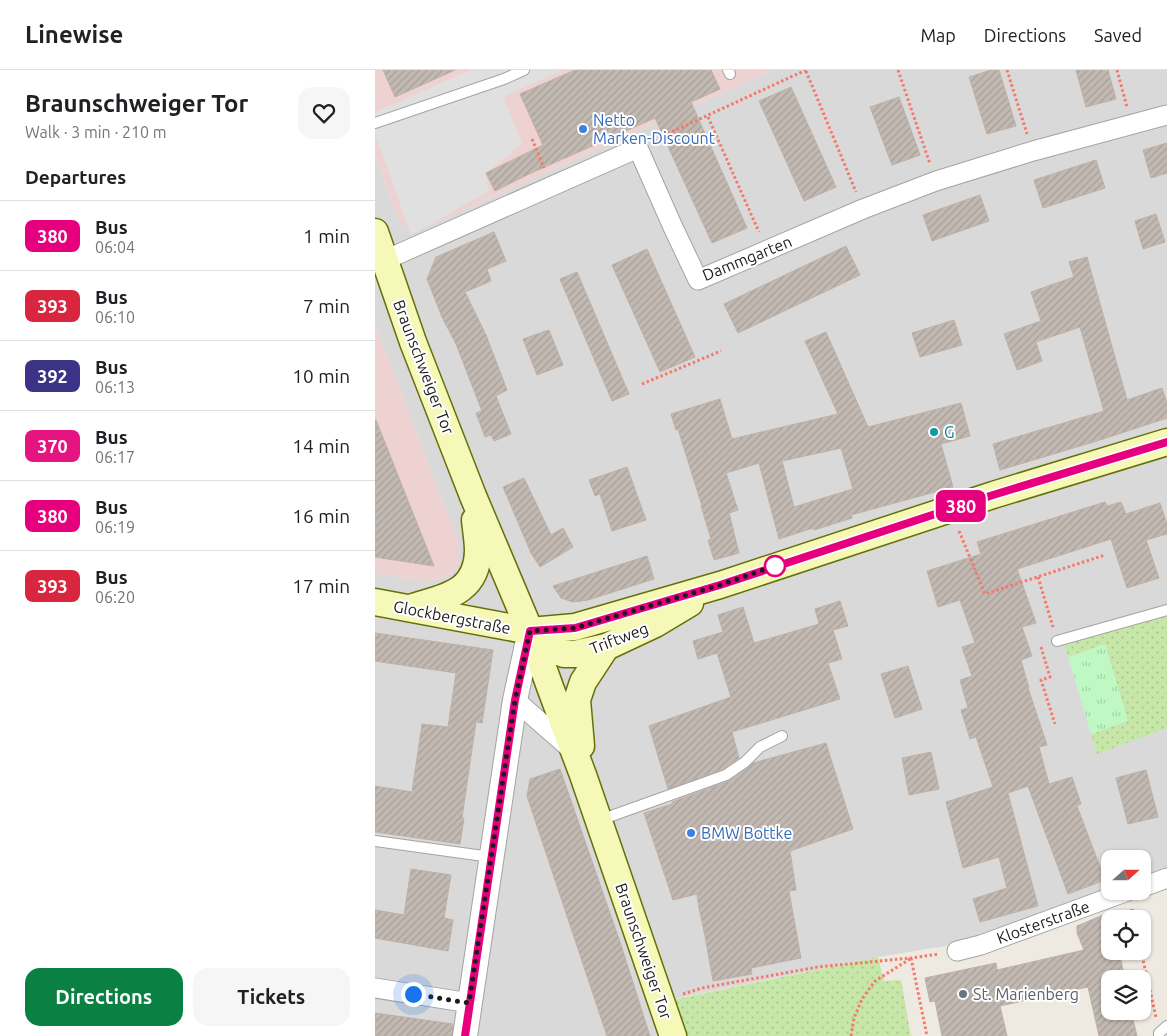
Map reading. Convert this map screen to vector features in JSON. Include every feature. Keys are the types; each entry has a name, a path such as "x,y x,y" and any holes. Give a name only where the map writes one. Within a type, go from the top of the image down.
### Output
{"main road":[{"name":"Braunschweiger Tor","path":"375,232 413,342 473,496 530,631 599,820 673,1036"},
{"name":"Triftweg","path":"530,631 575,628 720,585 950,509 1167,442"},
{"path":"410,608 452,595 465,586 471,578 475,569 478,552 473,496"},
{"name":"Triftweg","path":"530,631 564,654 575,654 606,647 655,624 720,585"},
{"name":"Glockbergstraße","path":"375,602 530,631"},
{"path":"579,764 577,700 583,682 606,647"}],"street":[{"name":"Dammgarten","path":"638,148 698,280 863,209 936,181 1033,151 1167,115"},
{"path":"385,260 638,148"},
{"path":"465,1036 515,700 530,631"},
{"name":"Braunschweiger Tor","path":"515,700 579,764"},
{"path":"1151,883 1167,878"},
{"name":"Klosterstraße","path":"957,950 981,945 1104,900"},
{"path":"375,988 469,1003"}],"lane":[{"path":"375,123 504,79 524,70"},
{"path":"1057,641 1167,610"},
{"path":"599,820 726,775 745,762 760,748 782,736"},
{"path":"375,841 491,857"}],"path":[{"path":"638,148 806,70 863,209"},
{"path":"898,70 936,181"},
{"path":"1007,70 1033,151"},
{"path":"1117,70 1131,124"},
{"path":"708,116 767,251"},
{"path":"532,139 551,185"},
{"path":"641,384 721,351"},
{"path":"950,509 985,594 1105,555"},
{"path":"661,1002 702,988 818,967 911,958 957,950"},
{"path":"851,1036 854,1018 862,999 875,981 911,958"},
{"path":"911,958 927,1036"},
{"path":"1143,960 1162,1032"}],"shaded area":[{"path":"375,70 773,70 428,226 407,229 400,222 375,155"},
{"path":"471,70 562,70 503,97 522,144 486,173 489,191 411,235 375,133 375,112"},
{"path":"773,70 1167,70 1167,871 1151,876 1151,850 1101,850 1101,893 952,945 878,957 673,999 685,1036 375,1036 375,573 425,581 438,579 449,575 459,550 456,536 375,325 375,155 400,222 428,226"},
{"path":"375,325 456,536 459,562 455,570 449,575 438,579 425,581 375,573"}],"green space":[{"path":"1167,603 1167,728 1097,754 1091,734 1128,721 1105,644 1068,657 1062,638"},
{"path":"1105,644 1128,721 1091,734 1068,657"},
{"path":"878,957 884,981 901,980 911,1036 685,1036 672,1000"}],"building":[{"path":"383,70 455,70 395,97"},
{"name":"Netto Marken-Discount","path":"575,70 711,70 720,89 691,102 747,228 712,243 655,118 495,191 486,173 543,145 520,94"},
{"path":"991,70 999,70 1016,126 987,134 969,77"},
{"path":"1076,70 1108,70 1116,99 1086,107"},
{"path":"791,87 836,187 804,201 759,101"},
{"path":"899,97 920,155 892,165 870,107"},
{"path":"1167,143 1167,173 1151,178 1143,150"},
{"path":"1096,160 1105,188 1043,208 1034,180"},
{"path":"980,195 989,221 932,241 923,215"},
{"path":"1156,214 1165,242 1143,249 1135,221"},
{"path":"494,232 506,261 487,269 491,281 465,292 486,335 507,390 496,396 511,434 494,441 491,435 485,437 476,413 482,411 456,344 442,317 427,279 436,257"},
{"path":"846,246 860,275 738,333 724,304"},
{"path":"647,249 695,357 660,372 612,265"},
{"path":"1087,257 1127,400 1162,388 1167,403 1167,418 1000,470 993,444 1104,411 1080,327 1036,342 1042,361 1017,370 1004,334 1041,321 1031,292 1074,277 1069,262"},
{"path":"577,272 629,394 612,401 560,279"},
{"path":"954,320 962,345 920,357 912,333"},
{"path":"549,330 563,365 537,375 523,339"},
{"path":"826,332 868,427 961,403 970,436 941,444 953,487 851,515 852,518 779,539 759,463 726,473 738,510 729,513 739,553 714,560 708,540 711,539 702,506 678,429 676,430 671,414 720,399 732,439 838,414 805,341","holes":["841,448 853,489 794,507 782,461"]},
{"path":"376,420 434,566 375,557"},
{"path":"627,467 646,520 612,531 600,494 595,496 589,480"},
{"path":"524,478 551,535 563,528 573,547 540,567 531,553 503,487"},
{"path":"1105,502 1107,506 1121,502 1126,514 1160,503 1167,524 1167,534 1146,540 1159,578 1127,588 1111,539 1017,569 1036,623 1022,627 1032,656 1021,660 1047,745 1039,747 1049,784 1072,777 1081,804 1077,806 1101,869 1101,882 1068,894 1028,786 1008,793 1038,906 980,922 973,899 1007,888 999,857 963,868 946,802 993,787 976,737 970,739 961,710 968,708 960,680 972,676 962,647 975,643 960,600 938,607 927,571 981,554 977,542"},
{"path":"647,556 654,579 588,600 573,602 561,598 553,586"},
{"path":"840,601 848,626 833,630 842,659 828,663 840,699 732,732 739,758 723,769 668,789 649,726 731,697 717,653 698,659 693,641 723,632 718,615 743,607 754,643 819,624 815,609"},
{"path":"375,633 493,650 482,723 476,722 460,844 375,832 375,786 412,792 422,724 448,727 456,673 375,661"},
{"path":"908,666 922,709 895,718 881,674"},
{"path":"826,743 853,829 790,851 796,890 789,891 801,958 751,968 752,974 713,981 697,894 673,900 644,813 729,781 753,763"},
{"path":"931,752 939,789 909,795 902,758"},
{"path":"560,769 621,945 650,1036 607,1036 527,796 530,779"},
{"path":"1146,770 1158,817 1128,824 1116,778"},
{"path":"411,869 451,875 444,918 453,920 448,951 375,938 375,910 404,915"},
{"path":"1101,916 1101,960 1121,960 1123,970 1101,970 1101,1020 1133,1020 1137,1036 1099,1036 1088,987 1000,1006 1007,1036 942,1036 935,1001 930,1002 925,978 996,963 997,970 1084,950 1077,933 1077,926"},
{"path":"375,1013 453,1024 452,1036 375,1036"}],"bus line":[{"name":"380","path":"465,1036 517,686 530,631 575,628 720,585 993,495 1167,442"}],"place":[{"name":"Netto Marken-Discount","path":"583,129"},
{"name":"G","path":"934,432"},
{"name":"BMW Bottke","path":"691,833"},
{"name":"St. Marienberg","path":"963,994"}],"route":[{"path":"413,994 469,1003 517,686 530,631 575,628 720,585 775,566"}]}
